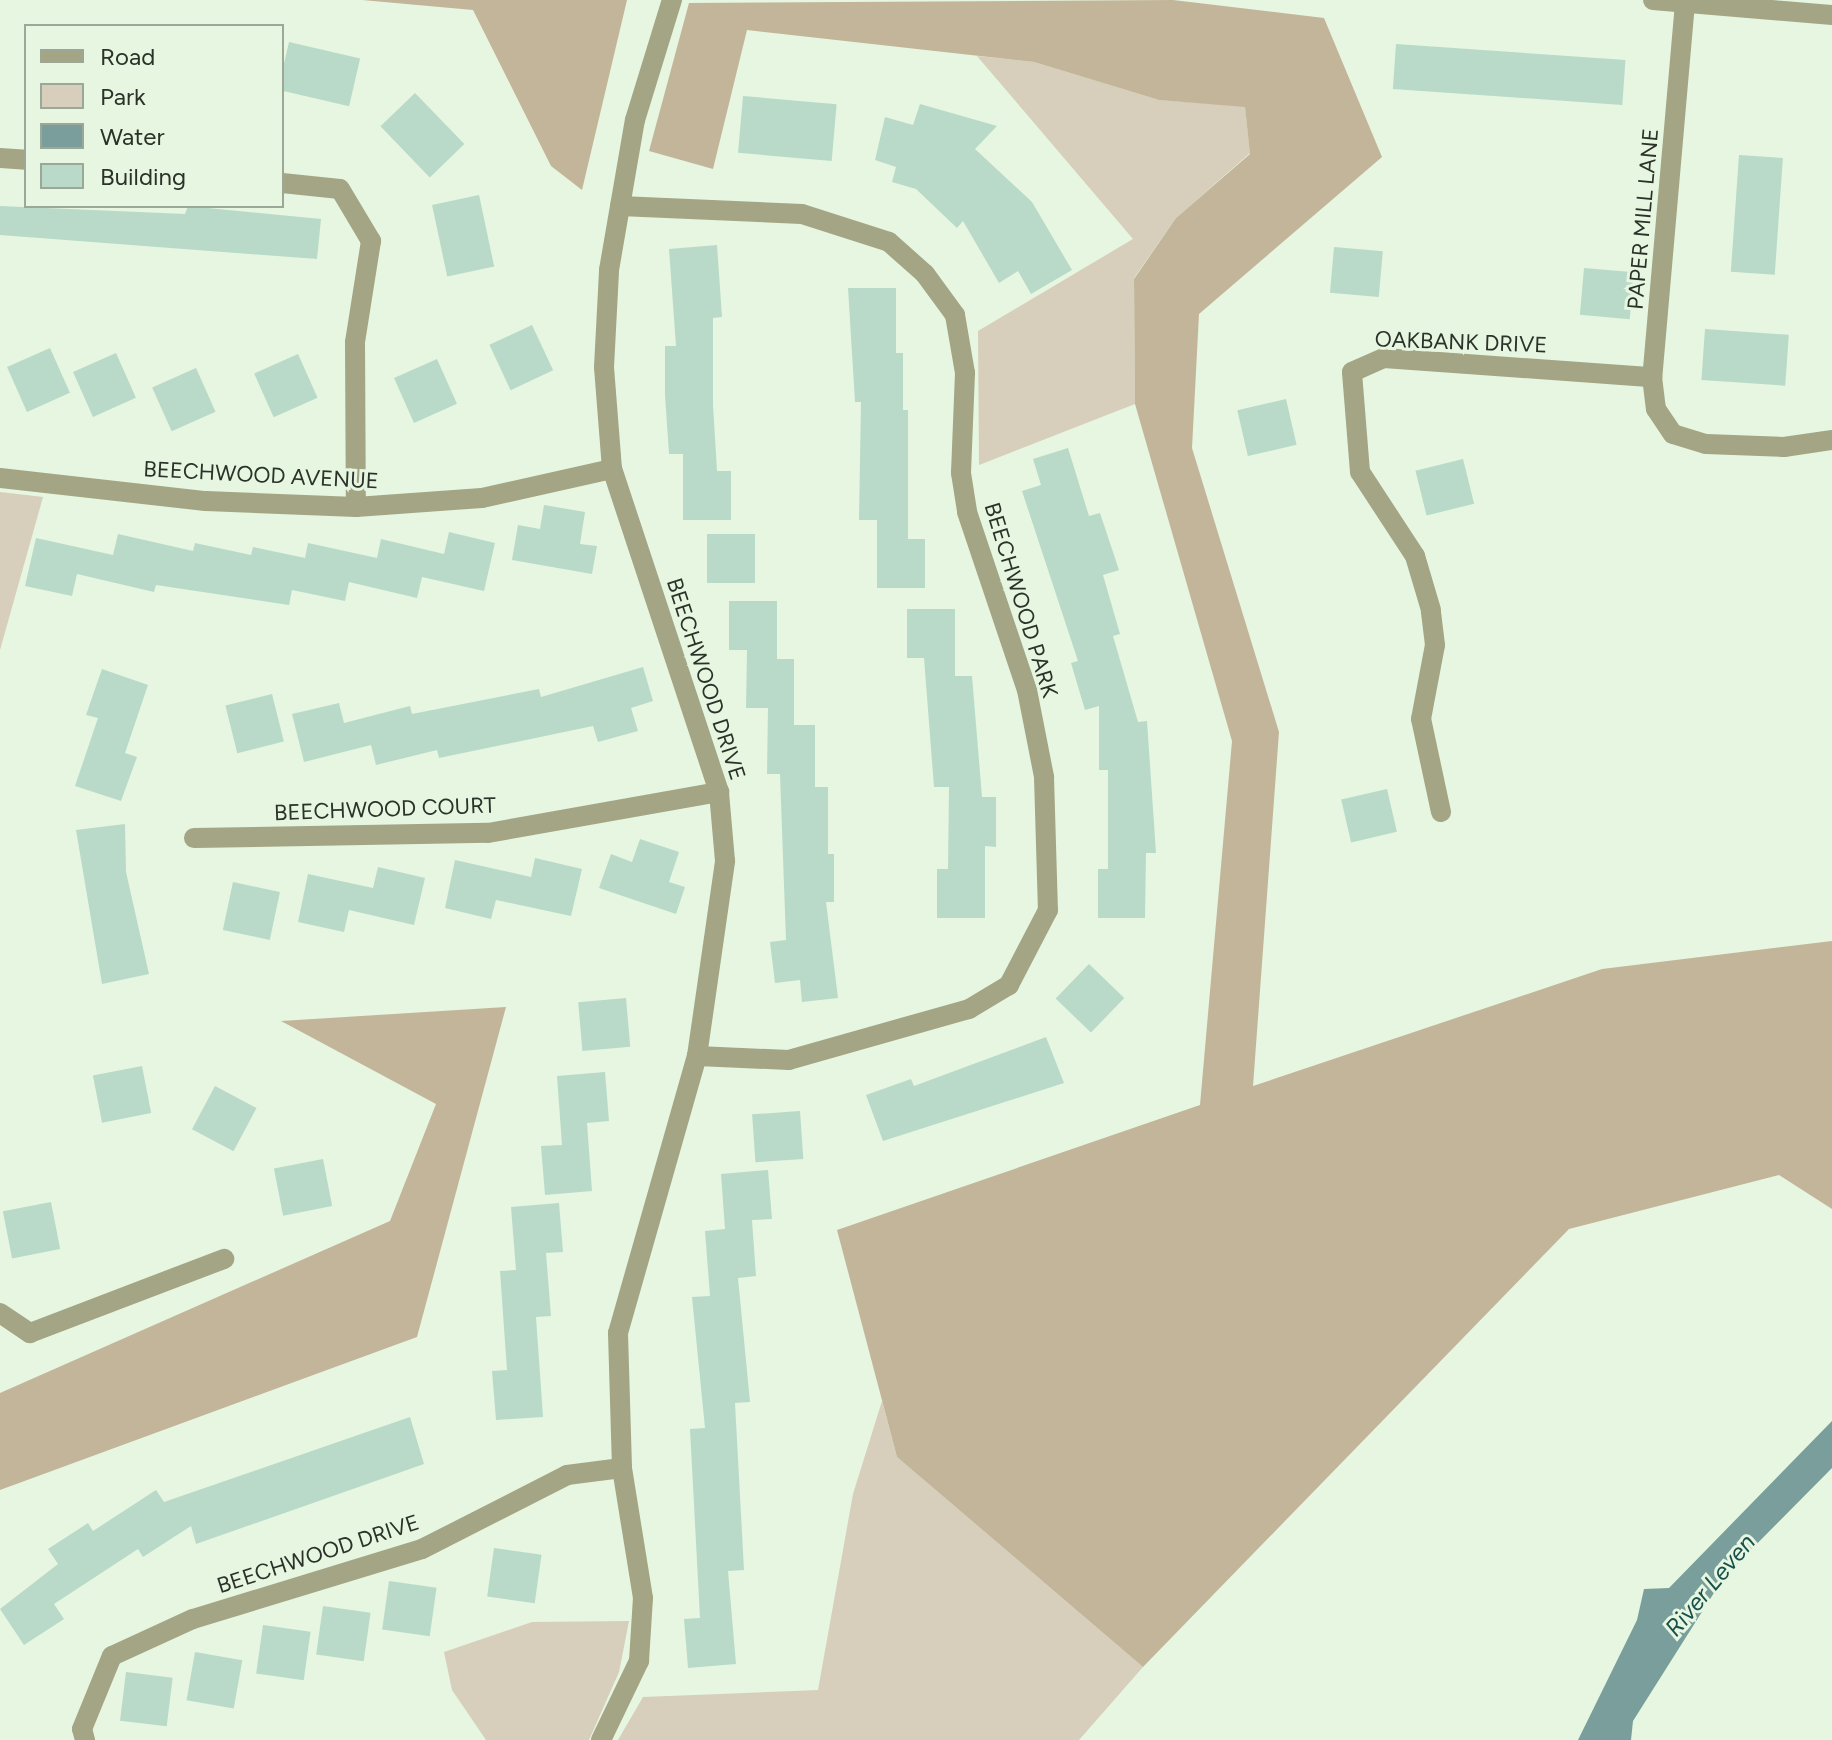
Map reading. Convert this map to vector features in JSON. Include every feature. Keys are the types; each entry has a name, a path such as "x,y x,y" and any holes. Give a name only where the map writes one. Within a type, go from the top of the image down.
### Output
{"street":[{"name":"BEECHWOOD DRIVE","path":"601,1740 639,1661 643,1598 622,1468 618,1333 697,1056 723,917 719,792 612,469 604,367 620,206 635,120 672,0"},
{"path":"1653,0 1832,15"},
{"name":"PAPER MILL LANE","path":"1685,3 1652,377 1656,409 1673,434 1737,448 1832,440"},
{"path":"0,158 24,160"},
{"path":"284,183 340,189 371,241 355,342 356,507"},
{"name":"BEECHWOOD PARK","path":"620,206 802,214 889,242 925,274 955,315 965,373 961,473 967,512 1027,690 1044,777 1048,910 1009,985 969,1009 789,1060 697,1056"},
{"name":"OAKBANK DRIVE","path":"1441,812 1421,719 1435,645 1431,610 1415,556 1360,472 1352,372 1384,358 1652,377"},
{"name":"BEECHWOOD AVENUE","path":"0,478 206,501 356,507 482,498 612,469"},
{"name":"BEECHWOOD COURT","path":"194,838 488,833 719,792"},
{"path":"0,1313 30,1333 224,1259"},
{"name":"BEECHWOOD DRIVE","path":"85,1740 82,1729 112,1656 193,1619 422,1549 567,1475 622,1468"}],"green space":[{"path":"977,56 1034,62 1159,100 1245,106 1250,153 1176,218 1134,278 1135,404 979,465 978,331 1133,239"},
{"path":"0,492 43,497 0,650"},
{"path":"882,1401 897,1457 1143,1667 1079,1740 618,1740 643,1697 818,1690 853,1494"},
{"path":"629,1621 619,1672 589,1740 486,1740 452,1690 444,1652 532,1622"}],"shaded area":[{"path":"362,0 627,0 582,190 551,166 473,10"},
{"path":"1173,0 1324,18 1382,157 1199,314 1192,448 1279,732 1253,1086 1602,969 1832,941 1832,1209 1779,1175 1569,1229 1143,1667 897,1457 837,1230 1200,1105 1232,741 1135,404 1134,279 1176,218 1250,154 1245,107 1159,100 1034,62 747,30 713,169 649,151 689,3"},
{"path":"506,1007 417,1337 0,1490 0,1393 390,1221 436,1104 281,1021"}],"water":[{"name":"River Leven","path":"1832,1421 1832,1468 1724,1577 1633,1721 1631,1740 1578,1740 1637,1620 1644,1589 1669,1588"}],"building":[{"path":"289,42 360,58 349,106 284,91 284,64"},
{"path":"1396,44 1625,60 1622,105 1393,89"},
{"path":"415,93 464,144 430,177 380,126"},
{"path":"743,96 837,104 832,161 738,153"},
{"path":"920,104 997,126 975,149 1032,202 1072,270 1031,294 1018,271 999,283 963,221 957,228 916,189 892,182 896,167 875,160 885,117 913,125"},
{"path":"1739,155 1783,158 1775,275 1731,272"},
{"path":"479,195 494,266 447,276 432,205"},
{"path":"0,206 185,214 187,208 208,208 321,219 317,259 0,235"},
{"path":"717,245 722,317 713,318 713,405 717,471 731,471 731,520 683,520 683,454 669,454 665,395 665,346 676,346 669,249"},
{"path":"1334,247 1383,251 1379,297 1330,293"},
{"path":"1584,268 1634,272 1630,319 1580,315"},
{"path":"848,288 896,288 896,353 903,353 903,410 908,410 908,539 925,539 925,588 877,588 877,520 859,520 861,402 855,402"},
{"path":"532,325 553,370 511,390 489,345"},
{"path":"1705,329 1789,335 1785,386 1701,380"},
{"path":"50,348 70,393 27,412 7,367"},
{"path":"116,353 136,398 93,417 73,372"},
{"path":"298,354 318,398 274,417 254,374"},
{"path":"437,359 457,404 414,423 394,378"},
{"path":"196,368 216,412 172,431 152,388"},
{"path":"1286,399 1297,445 1248,456 1237,410"},
{"path":"1068,448 1089,516 1100,513 1119,570 1103,575 1120,634 1113,636 1138,722 1147,721 1156,853 1146,853 1145,918 1098,918 1098,869 1108,869 1108,770 1099,770 1099,706 1085,710 1071,663 1078,661 1022,491 1041,485 1033,459"},
{"path":"1463,459 1474,504 1427,515 1415,471"},
{"path":"544,505 585,512 580,544 597,546 592,574 512,560 518,525 540,529"},
{"path":"449,532 495,543 484,591 422,577 417,598 349,582 345,601 292,590 289,605 156,585 154,592 77,574 72,596 25,586 36,538 113,555 118,534 193,551 195,543 251,555 253,547 305,558 308,543 377,558 381,539 444,554"},
{"path":"707,534 755,534 755,583 707,583"},
{"path":"729,601 777,601 777,659 794,659 794,725 815,725 815,787 828,787 828,854 834,854 834,902 826,902 838,998 802,1002 800,980 775,983 770,942 786,940 780,774 767,774 768,708 746,708 747,650 729,650"},
{"path":"907,609 955,609 955,676 972,676 982,797 996,797 996,847 985,846 985,918 937,918 937,869 948,869 949,787 934,787 924,658 907,658"},
{"path":"643,667 653,701 631,708 638,731 598,742 593,726 439,758 437,750 376,765 371,745 304,762 292,714 339,703 344,723 410,706 412,714 539,689 541,697"},
{"path":"102,669 148,685 125,753 137,757 121,801 75,786 98,718 86,715"},
{"path":"272,694 284,742 237,753 225,706"},
{"path":"1387,789 1397,832 1351,842 1341,800"},
{"path":"125,824 126,872 149,974 102,984 76,830"},
{"path":"640,839 679,852 669,882 685,887 676,914 599,888 611,854 632,862"},
{"path":"535,858 582,869 571,916 496,900 491,919 445,908 455,860 531,877"},
{"path":"378,867 425,878 414,925 349,910 344,932 298,922 308,874 373,888"},
{"path":"233,882 280,892 270,940 223,930"},
{"path":"1089,964 1124,998 1091,1033 1056,999"},
{"path":"626,998 630,1047 582,1051 578,1002"},
{"path":"1046,1037 1064,1083 883,1141 866,1095 911,1079 914,1086"},
{"path":"142,1066 151,1113 102,1123 93,1076"},
{"path":"605,1072 609,1121 587,1123 592,1191 545,1195 541,1146 562,1145 557,1076"},
{"path":"215,1086 256,1108 233,1151 192,1129"},
{"path":"800,1111 803,1159 755,1162 752,1114"},
{"path":"323,1159 332,1206 283,1216 274,1169"},
{"path":"768,1170 772,1219 752,1220 756,1276 738,1278 750,1402 735,1403 744,1570 728,1571 736,1664 688,1668 684,1619 700,1618 690,1429 705,1428 692,1297 710,1296 705,1231 725,1229 721,1174"},
{"path":"51,1202 60,1249 12,1258 3,1211"},
{"path":"559,1203 563,1252 546,1253 551,1316 536,1317 543,1417 496,1420 492,1371 507,1370 500,1271 516,1270 511,1207"},
{"path":"410,1417 424,1464 196,1544 191,1526 143,1557 138,1549 54,1604 64,1619 24,1645 0,1609 58,1564 48,1549 88,1523 93,1531 156,1490 164,1502"},
{"path":"494,1548 542,1555 535,1603 487,1597"},
{"path":"389,1581 437,1588 430,1636 382,1630"},
{"path":"323,1606 371,1613 364,1661 316,1655"},
{"path":"263,1625 311,1632 304,1680 256,1674"},
{"path":"195,1652 242,1660 234,1709 186,1700"},
{"path":"126,1672 173,1678 167,1726 120,1721"}]}
